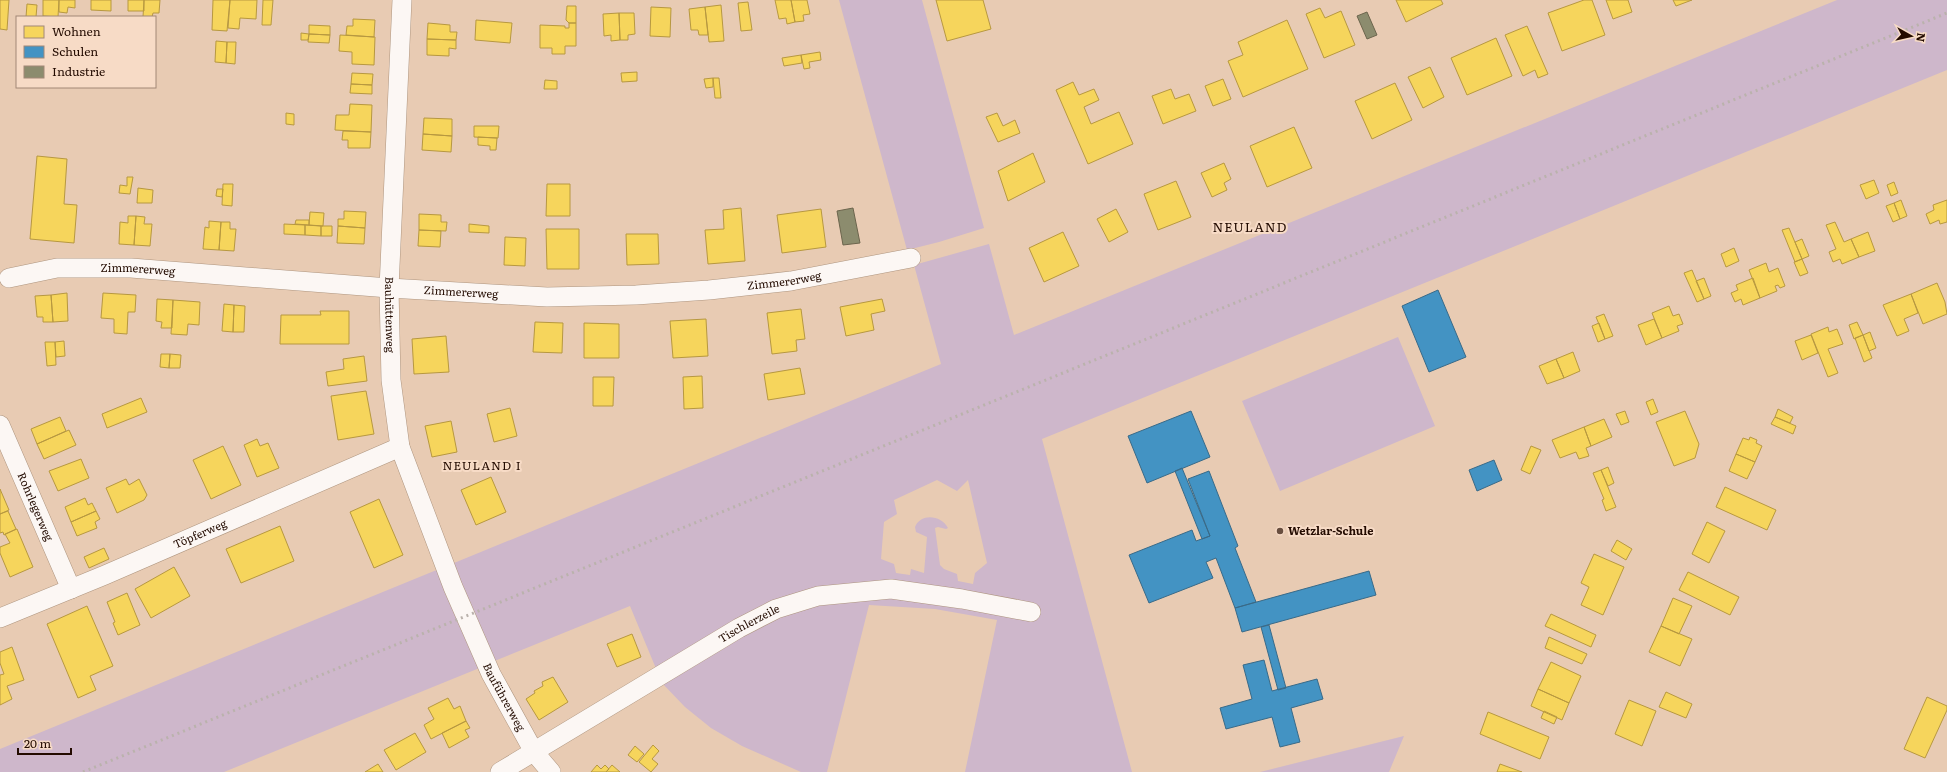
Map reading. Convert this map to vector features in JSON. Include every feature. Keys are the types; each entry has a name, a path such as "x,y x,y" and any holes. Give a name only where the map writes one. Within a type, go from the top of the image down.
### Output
{"street":[{"name":"Bauhüttenweg","path":"402,0 389,288 391,380 400,447 465,616"},
{"name":"Zimmererweg","path":"10,278 57,268 130,268 389,288 547,297 636,295 708,290 791,281 911,258"},
{"name":"Rohrlegerweg","path":"0,425 71,589"},
{"name":"Töpferweg","path":"0,618 71,589 400,447"},
{"name":"Tischlerzeile","path":"500,772 739,628 776,609 818,596 891,589 962,599 1031,612"},
{"name":"Bauführerweg","path":"465,616 491,674 534,752 551,772"}],"shaded area":[{"path":"839,0 922,0 984,228 907,250"},
{"path":"1837,0 1947,0 1947,70 1042,439 1132,772 965,772 997,620 935,609 869,605 827,772 801,772 742,746 711,728 685,707 662,683 630,606 492,662 454,563 941,364 914,265 989,244 1014,335","holes":["937,480 957,491 968,480 987,563 975,573 973,584 958,581 957,574 944,569 940,565 935,528 948,528 941,520 931,517 922,519 915,527 916,532 927,537 924,573 911,569 910,575 896,573 894,564 881,559 884,522 897,514 894,500"]},
{"path":"1398,337 1435,426 1280,491 1242,401"},
{"path":"439,569 482,667 224,772 0,772 0,749"},
{"path":"1404,736 1389,772 1260,772"}],"building: Wohnen":[{"path":"0,0 9,0 7,30 0,29"},
{"path":"43,0 59,0 58,16 43,16"},
{"path":"59,0 75,0 75,8 68,7 67,13 59,12"},
{"path":"91,0 111,0 111,11 91,10"},
{"path":"128,0 144,0 144,11 128,11"},
{"path":"144,0 160,0 159,13 153,13 152,16 143,16"},
{"path":"213,0 230,0 227,31 212,30"},
{"path":"230,0 257,0 256,19 240,18 239,29 228,28"},
{"path":"263,0 273,0 271,25 262,25"},
{"path":"775,0 791,0 795,22 787,24 786,18 779,19"},
{"path":"791,0 807,0 810,14 803,15 804,21 795,22"},
{"path":"936,0 983,0 991,29 947,41"},
{"path":"1396,0 1441,0 1443,4 1406,22"},
{"path":"1584,0 1592,0 1605,35 1562,51 1548,13"},
{"path":"1606,0 1628,0 1632,12 1613,19"},
{"path":"1673,0 1692,0 1676,6"},
{"path":"748,2 752,30 741,31 738,3"},
{"path":"27,4 37,5 36,16 26,16"},
{"path":"721,5 724,41 709,42 705,7"},
{"path":"567,6 576,6 576,23 569,23 566,20"},
{"path":"651,7 671,8 670,37 650,36"},
{"path":"705,7 708,35 699,35 698,30 691,30 689,9"},
{"path":"1320,8 1325,18 1341,11 1355,45 1324,58 1306,14"},
{"path":"619,13 620,40 611,41 611,35 604,36 603,14"},
{"path":"619,13 634,13 635,34 628,35 628,40 620,40"},
{"path":"353,19 375,20 374,37 346,35 347,26 353,26"},
{"path":"476,20 512,23 510,43 475,40"},
{"path":"1287,20 1308,69 1243,97 1228,61 1243,55 1238,42"},
{"path":"428,23 450,25 450,32 457,32 456,40 427,39"},
{"path":"569,23 576,23 576,46 565,46 565,54 552,54 552,48 540,48 540,25 565,26 565,28 569,28"},
{"path":"309,25 330,26 330,35 309,34"},
{"path":"1527,26 1548,74 1538,78 1535,70 1523,76 1505,35"},
{"path":"301,33 309,34 308,40 301,40"},
{"path":"309,34 330,35 329,43 308,42"},
{"path":"340,35 375,37 374,65 352,64 352,52 339,51"},
{"path":"1496,38 1512,76 1467,95 1451,58"},
{"path":"427,39 456,40 456,49 449,48 449,56 427,55"},
{"path":"216,41 227,42 226,63 215,62"},
{"path":"227,42 236,42 235,64 226,63"},
{"path":"820,52 821,60 809,62 810,68 804,69 801,55"},
{"path":"801,55 802,63 784,66 782,58"},
{"path":"1430,67 1444,97 1423,108 1408,77"},
{"path":"637,72 637,81 622,82 621,73"},
{"path":"352,73 373,74 372,85 351,84"},
{"path":"713,78 713,87 706,88 704,79"},
{"path":"713,78 719,78 721,98 715,98"},
{"path":"1223,79 1231,99 1213,106 1205,86"},
{"path":"545,80 557,81 557,89 544,89"},
{"path":"1073,82 1079,95 1094,89 1099,100 1084,107 1091,124 1119,112 1133,144 1088,164 1056,90"},
{"path":"1395,83 1412,120 1372,139 1355,101"},
{"path":"351,84 372,85 372,94 350,93"},
{"path":"1171,89 1175,99 1189,94 1196,111 1163,124 1152,96"},
{"path":"350,104 372,105 371,132 335,130 336,115 349,115"},
{"path":"286,113 294,114 294,125 286,124"},
{"path":"997,113 1003,126 1015,120 1020,133 998,142 986,117"},
{"path":"424,118 452,119 452,136 423,134"},
{"path":"474,126 499,126 498,138 474,137"},
{"path":"1294,127 1312,168 1267,187 1250,146"},
{"path":"343,131 371,132 370,148 348,148 348,140 342,140"},
{"path":"423,134 452,136 451,152 422,150"},
{"path":"478,137 497,138 496,150 490,150 490,146 478,145"},
{"path":"1033,153 1045,182 1008,201 998,171"},
{"path":"37,156 67,159 64,204 77,205 74,243 30,239"},
{"path":"1224,163 1231,179 1224,183 1227,190 1212,197 1201,173"},
{"path":"127,177 133,177 130,194 119,193 120,185 127,186"},
{"path":"1874,180 1879,193 1866,199 1860,185"},
{"path":"1176,181 1191,217 1158,230 1144,194"},
{"path":"1894,182 1898,193 1891,196 1887,185"},
{"path":"223,184 233,184 232,206 222,205"},
{"path":"547,184 570,184 570,216 546,216"},
{"path":"138,188 153,190 152,203 137,203"},
{"path":"217,189 223,189 222,197 216,196"},
{"path":"1901,200 1907,216 1900,219 1894,203"},
{"path":"1947,200 1947,222 1940,224 1939,220 1930,224 1926,214 1934,210 1933,205"},
{"path":"1894,203 1900,219 1893,222 1886,206"},
{"path":"741,208 745,261 708,264 705,230 724,229 723,210"},
{"path":"821,209 826,247 782,253 777,215"},
{"path":"1116,209 1128,232 1109,242 1097,219"},
{"path":"344,211 366,212 365,228 338,226 338,219 344,219"},
{"path":"310,212 324,213 323,226 309,225"},
{"path":"419,214 441,215 441,222 447,222 446,231 419,230"},
{"path":"128,216 136,216 134,245 119,244 120,222 128,223"},
{"path":"136,216 145,217 144,224 152,224 150,246 134,245"},
{"path":"296,220 309,220 309,225 295,224"},
{"path":"209,221 221,222 219,250 203,249 205,227 209,228"},
{"path":"221,222 230,222 230,229 236,229 234,251 219,250"},
{"path":"1835,222 1844,242 1851,239 1859,257 1842,264 1840,259 1833,262 1829,252 1836,249 1826,225"},
{"path":"284,224 305,225 305,235 284,234"},
{"path":"469,224 489,226 489,233 469,232"},
{"path":"305,225 321,226 321,236 305,235"},
{"path":"321,226 332,226 332,236 321,236"},
{"path":"338,226 365,228 364,244 337,243"},
{"path":"1789,228 1802,259 1795,262 1782,230"},
{"path":"546,229 579,229 579,269 547,269"},
{"path":"419,230 441,231 440,247 418,246"},
{"path":"1063,232 1079,266 1044,282 1029,248"},
{"path":"1868,232 1875,251 1859,257 1851,239"},
{"path":"626,234 658,234 659,264 627,265"},
{"path":"505,237 526,238 525,266 504,265"},
{"path":"1802,239 1809,256 1802,259 1795,242"},
{"path":"1734,248 1739,261 1726,267 1721,254"},
{"path":"1802,259 1808,273 1800,276 1794,262"},
{"path":"1766,263 1769,272 1778,268 1785,286 1780,288 1778,285 1775,286 1777,291 1760,298 1749,270"},
{"path":"1692,270 1704,299 1697,302 1684,273"},
{"path":"1704,278 1711,296 1704,299 1696,281"},
{"path":"1753,278 1760,298 1743,305 1741,299 1735,302 1731,293 1738,290 1736,285"},
{"path":"1937,283 1945,302 1947,314 1923,324 1911,294"},
{"path":"67,293 68,321 53,322 51,295"},
{"path":"103,293 136,295 135,312 128,312 127,334 114,333 114,319 101,318"},
{"path":"1911,294 1918,313 1904,319 1909,331 1897,336 1883,305"},
{"path":"51,295 53,322 43,322 43,317 37,317 35,296"},
{"path":"157,299 173,300 172,328 161,328 162,322 156,321"},
{"path":"882,299 885,311 871,314 874,330 846,336 840,307"},
{"path":"173,300 200,302 199,325 188,324 187,335 171,334"},
{"path":"224,304 234,305 233,332 222,331"},
{"path":"234,305 245,306 244,332 233,332"},
{"path":"1669,306 1673,316 1679,314 1683,324 1677,326 1679,331 1662,338 1652,313"},
{"path":"801,309 805,339 796,340 797,351 772,354 767,313"},
{"path":"320,311 349,311 349,344 280,344 281,315 321,315"},
{"path":"1604,314 1613,336 1605,339 1596,317"},
{"path":"706,319 708,356 673,358 670,321"},
{"path":"1654,319 1662,338 1646,345 1638,325"},
{"path":"535,322 563,323 562,353 533,352"},
{"path":"1857,322 1863,335 1854,339 1849,325"},
{"path":"584,323 619,324 619,358 584,358"},
{"path":"1599,323 1605,339 1598,342 1592,326"},
{"path":"1828,327 1829,332 1837,329 1843,344 1828,349 1838,373 1828,377 1811,334"},
{"path":"1870,332 1876,348 1869,351 1863,335"},
{"path":"1811,335 1818,353 1802,360 1795,341"},
{"path":"1863,335 1872,358 1864,362 1855,338"},
{"path":"446,336 449,372 414,374 412,339"},
{"path":"64,341 65,356 56,357 55,342"},
{"path":"45,342 55,342 56,365 47,366"},
{"path":"1573,352 1580,371 1564,378 1556,359"},
{"path":"161,354 170,354 169,368 160,367"},
{"path":"170,354 181,355 180,368 169,368"},
{"path":"364,356 367,381 328,386 326,372 344,369 343,359"},
{"path":"1556,359 1564,378 1547,384 1539,366"},
{"path":"800,368 805,394 768,400 764,374"},
{"path":"702,376 703,408 684,409 683,377"},
{"path":"593,377 614,377 613,406 593,406"},
{"path":"366,391 374,434 338,440 331,396"},
{"path":"141,398 147,412 107,428 102,414"},
{"path":"1653,399 1658,412 1651,415 1646,402"},
{"path":"510,408 517,436 494,442 487,414"},
{"path":"1778,409 1793,417 1790,423 1775,417"},
{"path":"1625,411 1629,422 1621,425 1616,414"},
{"path":"1685,411 1699,444 1695,458 1674,466 1656,422"},
{"path":"60,417 66,431 37,444 31,429"},
{"path":"1775,417 1796,426 1793,434 1771,424"},
{"path":"1604,419 1612,437 1591,446 1584,427"},
{"path":"451,421 457,452 432,457 425,426"},
{"path":"1584,427 1591,446 1586,448 1589,456 1579,459 1576,452 1560,458 1552,440"},
{"path":"69,430 76,445 44,459 37,444"},
{"path":"1750,437 1757,440 1756,443 1762,446 1755,462 1736,454 1743,438 1749,440"},
{"path":"257,439 260,446 268,443 279,468 257,477 244,445"},
{"path":"223,446 241,485 211,499 193,460"},
{"path":"1531,446 1541,450 1530,474 1521,470"},
{"path":"1736,454 1755,462 1747,479 1729,471"},
{"path":"81,459 89,478 58,491 49,471"},
{"path":"1608,467 1614,483 1608,486 1601,470"},
{"path":"1601,470 1616,507 1606,511 1602,500 1604,499 1593,473"},
{"path":"491,477 506,512 476,525 461,490"},
{"path":"126,479 129,485 139,479 147,495 144,500 117,513 106,488"},
{"path":"1725,487 1776,510 1767,530 1716,507"},
{"path":"0,489 9,510 0,514"},
{"path":"85,498 88,505 92,503 96,511 71,522 65,507"},
{"path":"379,499 403,555 374,568 350,512"},
{"path":"8,511 16,529 4,535 3,532 0,533 0,514"},
{"path":"96,511 100,519 95,522 97,528 77,536 71,522"},
{"path":"1707,522 1725,531 1709,563 1692,554"},
{"path":"280,526 294,561 241,583 226,549"},
{"path":"17,529 33,567 10,577 0,553 0,547 10,543 5,534"},
{"path":"1617,540 1632,549 1626,560 1611,551"},
{"path":"104,548 109,559 89,568 84,557"},
{"path":"1594,554 1624,567 1603,615 1581,605 1589,587 1581,583"},
{"path":"174,567 190,596 151,618 135,589"},
{"path":"1688,572 1739,597 1730,615 1679,590"},
{"path":"127,593 140,625 118,635 113,623 115,622 107,602"},
{"path":"1673,598 1692,606 1679,634 1661,626"},
{"path":"87,606 113,666 90,676 96,690 78,698 47,624"},
{"path":"1551,614 1596,635 1591,647 1545,626"},
{"path":"1661,626 1692,639 1680,666 1649,652"},
{"path":"632,634 641,657 617,667 607,644"},
{"path":"1549,637 1587,654 1582,664 1545,648"},
{"path":"12,647 24,680 7,686 12,699 0,705 0,675 4,674 0,663 0,652"},
{"path":"1551,662 1581,676 1569,703 1538,689"},
{"path":"553,677 568,702 539,720 526,699 535,693 534,691 543,686 542,682"},
{"path":"1538,689 1569,703 1562,720 1531,706"},
{"path":"1666,692 1692,704 1686,718 1659,707"},
{"path":"1927,697 1947,706 1947,710 1925,758 1904,749"},
{"path":"448,698 454,709 460,706 466,721 431,739 424,725 434,719 428,708"},
{"path":"1629,700 1656,711 1642,746 1615,734"},
{"path":"1544,711 1557,717 1554,724 1541,718"},
{"path":"1488,712 1549,737 1540,759 1480,734"},
{"path":"466,721 470,728 465,730 469,737 449,748 442,733"},
{"path":"415,733 426,752 396,770 384,750"},
{"path":"653,745 659,751 652,759 658,764 651,772 639,762"},
{"path":"635,746 644,754 637,762 628,755"},
{"path":"378,764 383,772 365,772"},
{"path":"1500,764 1522,772 1497,772"},
{"path":"597,765 601,769 605,765 609,769 606,772 591,772"},
{"path":"612,765 620,772 606,772"}],"building: Schulen":[{"path":"1438,290 1466,357 1429,372 1402,306"},
{"path":"1191,411 1210,457 1147,483 1128,436"},
{"path":"1494,460 1502,480 1477,491 1469,470"},
{"path":"1182,468 1210,536 1202,539 1175,471"},
{"path":"1209,471 1238,546 1235,548 1256,602 1235,608 1216,558 1206,562 1213,578 1149,603 1129,555 1192,530 1196,541 1210,536 1188,479"},
{"path":"1369,571 1376,595 1242,632 1235,608"},
{"path":"1269,625 1286,688 1278,690 1261,627"},
{"path":"1264,660 1272,691 1317,679 1323,699 1291,708 1300,742 1280,747 1272,717 1226,729 1220,708 1252,699 1243,665"}],"building: Industrie":[{"path":"1367,12 1377,35 1367,39 1357,16"},
{"path":"853,208 860,243 843,245 837,211"}],"railway":[{"path":"83,772 1947,13"}],"place":[{"name":"Wetzlar-Schule","path":"1280,531"}],"district":[{"name":"NEULAND","path":"1250,227"},
{"name":"NEULAND I","path":"482,466"}]}
